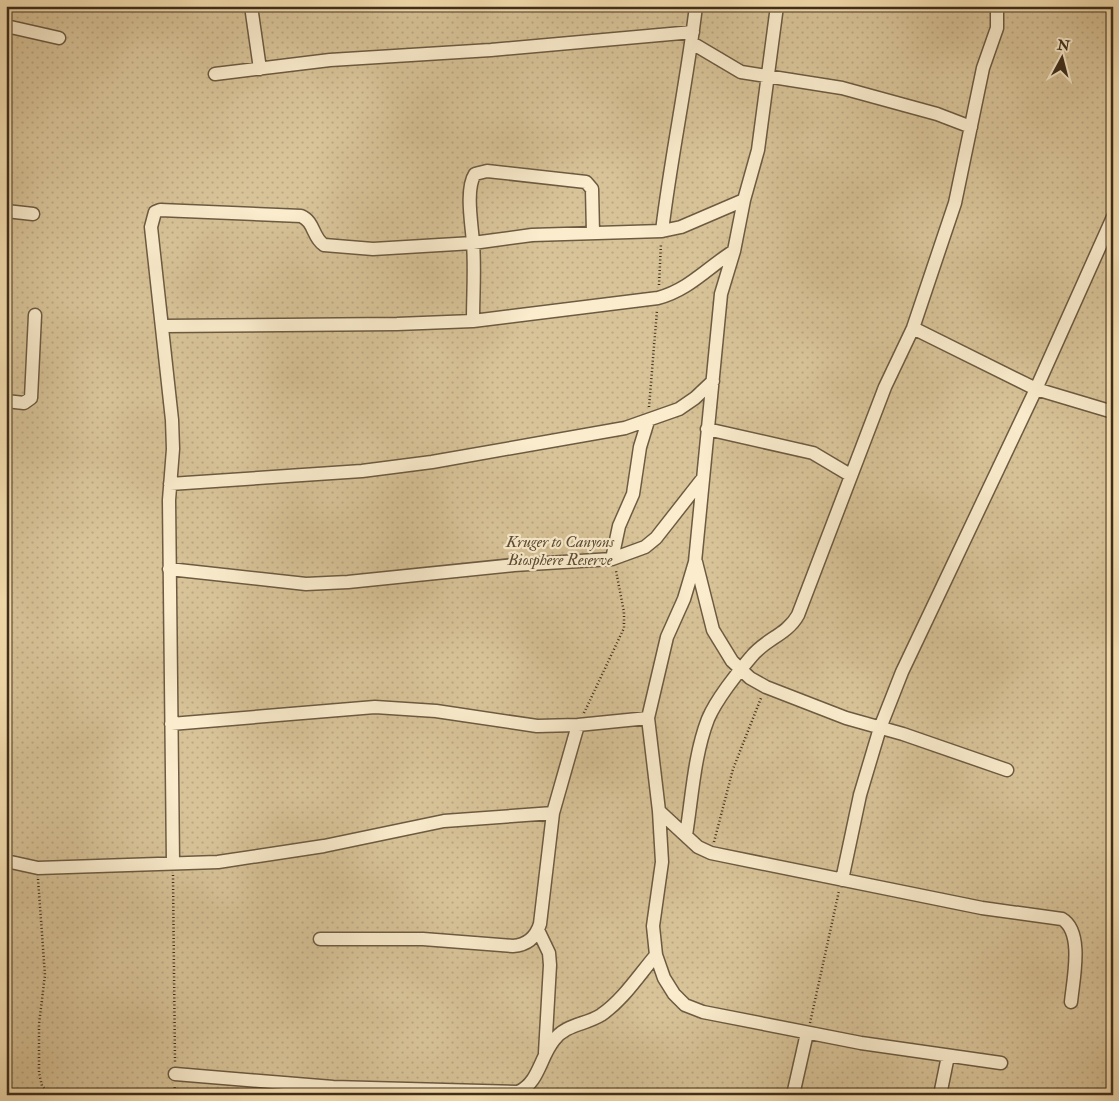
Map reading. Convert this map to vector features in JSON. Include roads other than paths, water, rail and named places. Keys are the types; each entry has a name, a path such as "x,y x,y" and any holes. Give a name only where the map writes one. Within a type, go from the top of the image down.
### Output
{"street":[{"path":"251,6 260,69"},
{"path":"662,231 696,6"},
{"path":"777,6 758,150 744,200 734,251 721,294 696,562 684,599 667,637 648,718 659,811 662,862 653,926 656,955 664,978 674,994 685,1005 703,1012 807,1033 1001,1064"},
{"path":"686,835 707,721 712,710 757,649 793,624 885,387 913,328 955,204 983,68 997,28 998,6"},
{"path":"6,26 59,38"},
{"path":"215,74 330,60 692,38 741,72 842,88 937,114 971,127"},
{"path":"473,320 473,243 470,209 473,178 479,172 487,171 586,182 592,189 593,233"},
{"path":"173,863 169,569 170,484 173,449 163,326 151,227 152,215 160,210 301,216 313,225 320,242 330,247 373,249 473,243 532,235 662,231 681,227 744,200"},
{"path":"6,211 33,214"},
{"path":"842,880 860,795 880,728 902,672 1036,389 1113,217"},
{"path":"163,326 397,324 473,320 658,298 675,294 687,287 719,260 734,251"},
{"path":"6,401 24,403 31,398 35,315"},
{"path":"913,328 1036,389 1113,412"},
{"path":"170,484 362,470 432,462 624,428 648,421 686,404 713,380"},
{"path":"612,559 619,526 633,494 640,447 648,421"},
{"path":"707,429 813,454 850,475"},
{"path":"169,569 306,584 367,580 514,565 612,559 645,546 656,538 703,478"},
{"path":"696,562 713,630 721,646 741,670 766,687 846,718 1007,770"},
{"path":"171,724 375,707 428,710 537,726 578,725 648,718"},
{"path":"320,939 423,939 513,946 527,943 538,930 553,814 578,725"},
{"path":"659,811 698,847 711,854 982,908 1062,919 1069,923 1076,939 1071,1002"},
{"path":"6,861 38,868 218,862 279,854 444,821 553,814"},
{"path":"538,930 549,953 550,965 545,1053"},
{"path":"175,1074 333,1086 508,1094 518,1092 530,1085 545,1053 564,1030 590,1020 615,1003 656,955"},
{"path":"792,1095 807,1033"},
{"path":"940,1095 948,1056"}],"park label":[{"name":"Kruger to Canyons Biosphere Reserve","path":"560,550"}]}
